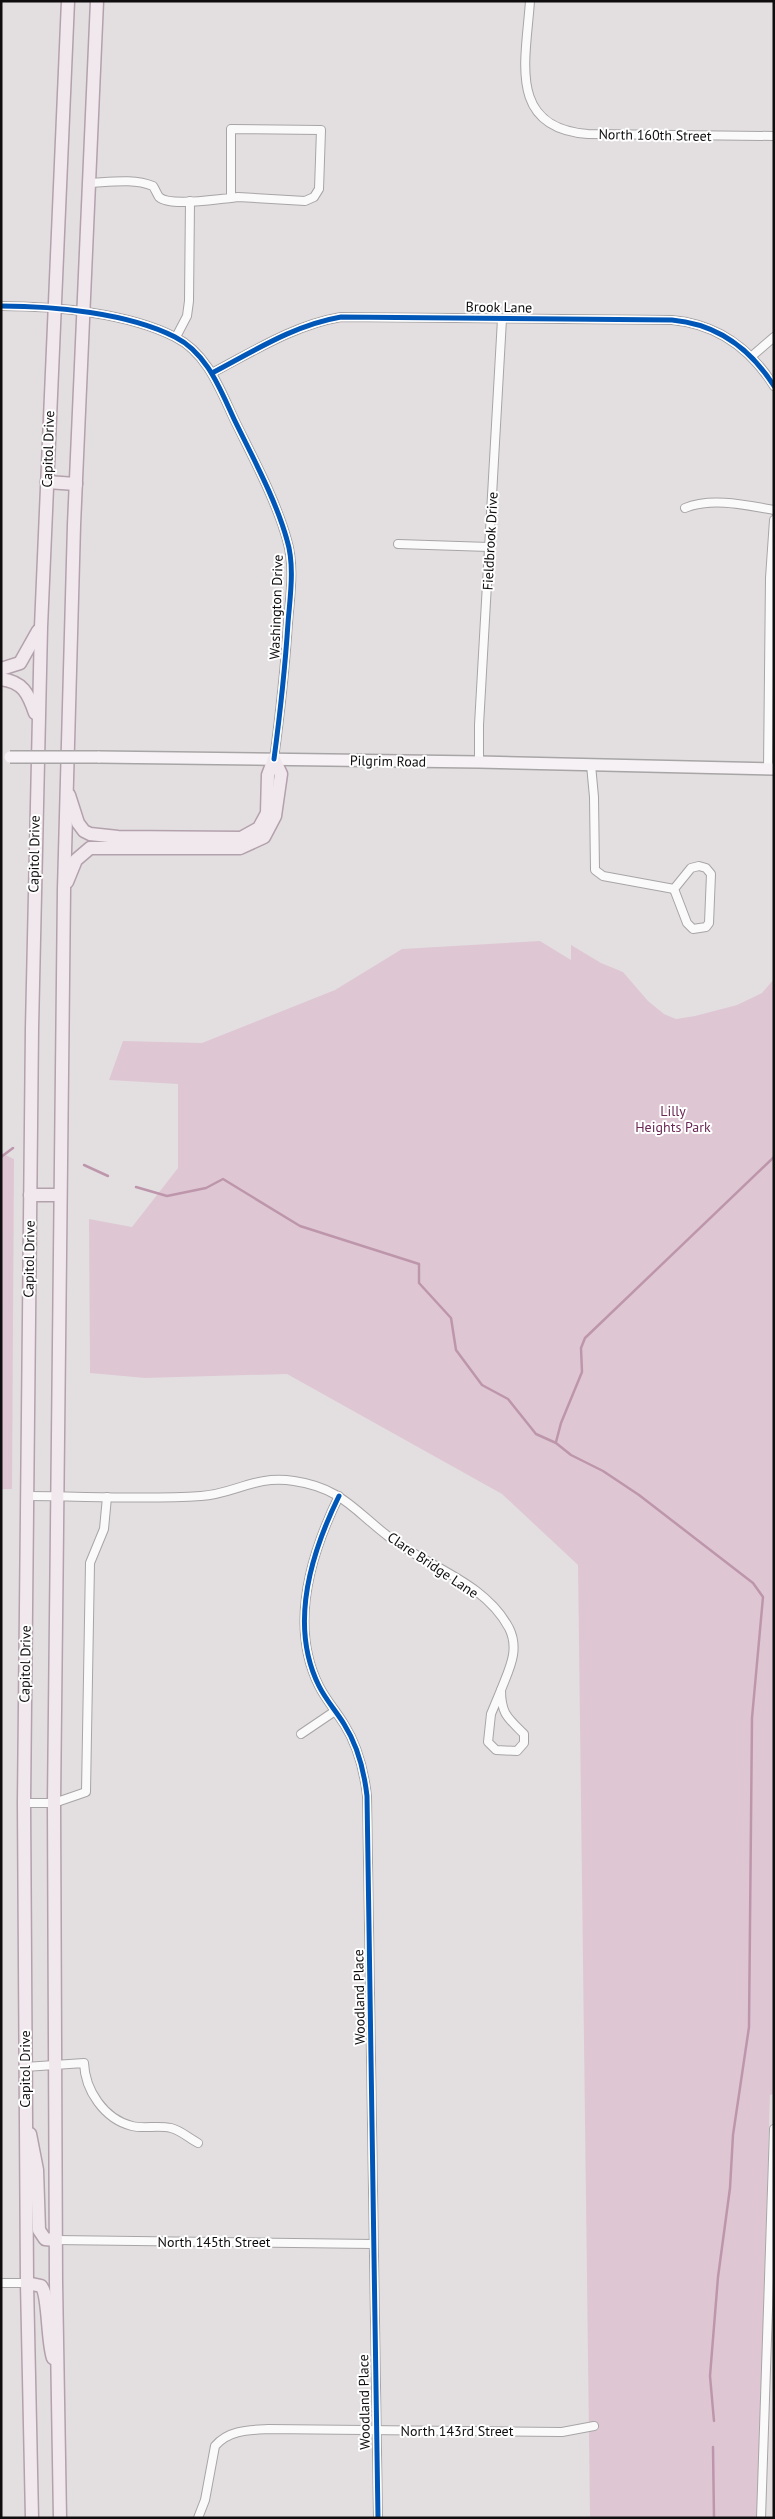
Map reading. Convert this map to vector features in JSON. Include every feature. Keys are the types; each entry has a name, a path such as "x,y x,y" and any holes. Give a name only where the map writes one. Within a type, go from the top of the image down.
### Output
{"main road":[{"name":"Capitol Drive","path":"32,2518 25,2120 24,1803 30,1196 38,719 68,1"},
{"path":"60,2518 56,2240 54,1803 65,785 97,1"},
{"path":"47,482 76,484"},
{"path":"1,669 20,663 27,655 41,627"},
{"path":"1,679 13,681 24,688 38,719"},
{"name":"Pilgrim Road","path":"5,757 479,762 771,769"},
{"path":"65,785 78,823 84,831 90,834 118,837 241,838 259,828 264,820 268,806 268,775 274,759"},
{"path":"64,888 76,860 90,848 240,848 252,844 270,829 275,816 281,774 274,759"},
{"path":"30,1196 60,1195"},
{"path":"25,2120 36,2153 39,2230 45,2239 56,2240"},
{"path":"27,2283 41,2286 46,2293 48,2337 58,2372"}],"street":[{"name":"North 160th Street","path":"530,1 526,79 532,105 541,118 551,126 570,132 774,136"},
{"path":"89,183 145,182 153,186 158,196 165,200 190,201 231,198 305,201 314,197 319,189 321,130 231,129 231,198"},
{"path":"1,306 55,308 122,319 176,337 187,316 189,301 190,201"},
{"name":"Brook Lane","path":"212,373 286,333 322,320 341,317 687,321 722,334 752,356 774,386"},
{"name":"Fieldbrook Drive","path":"479,762 488,547 502,319"},
{"path":"752,356 774,336"},
{"name":"Washington Drive","path":"176,337 194,351 212,373 264,483 288,540 290,603 282,701 274,759"},
{"path":"685,508 695,504 713,502 774,510"},
{"path":"771,769 772,657 770,578 774,520"},
{"path":"398,544 488,547"},
{"path":"591,765 594,797 595,870 603,876 674,889"},
{"path":"699,866 706,868 711,874 710,923 706,927 693,929 687,924 674,889 691,868 699,866"},
{"name":"Clare Bridge Lane","path":"27,1496 203,1496 268,1480 304,1482 339,1496 352,1504 392,1540 462,1581 504,1620 510,1630 514,1650 513,1660 492,1714 488,1742 496,1750 517,1751 524,1743 524,1734 506,1716 502,1700 502,1690"},
{"name":"Woodland Place","path":"339,1496 330,1514 316,1555 304,1613 304,1634 309,1659 319,1686 355,1744 363,1769 367,1796 378,2518"},
{"path":"24,1803 54,1803 86,1792 90,1563 104,1529 107,1497"},
{"path":"301,1734 335,1711"},
{"path":"25,2067 84,2063 84,2076 90,2090 100,2105 118,2120 133,2126 173,2128 198,2143"},
{"path":"761,2518 774,2129"},
{"name":"North 145th Street","path":"56,2240 373,2244"},
{"path":"1,2283 27,2283"},
{"name":"North 143rd Street","path":"198,2518 204,2500 215,2446 229,2434 260,2429 562,2432 594,2426"}],"green space":[{"name":"Lilly Heights Park","path":"540,941 571,960 571,945 601,963 623,972 648,1001 664,1014 676,1019 737,1005 762,993 774,979 774,2094 770,2095 757,2518 590,2518 578,1565 502,1494 287,1374 145,1378 90,1373 89,1219 132,1227 178,1168 178,1084 109,1080 123,1041 202,1043 335,990 402,949"},
{"path":"1,1153 14,1159 12,1489 1,1489"}],"waterway":[{"path":"1,1157 13,1148"},
{"path":"556,1442 561,1423 582,1372 581,1348 585,1338 774,1157"},
{"path":"84,1165 108,1176"},
{"path":"136,1187 167,1196 206,1188 223,1179 300,1226 419,1264 419,1283 451,1318 456,1350 482,1385 508,1399 536,1434 556,1443 571,1455 603,1471 639,1495 753,1583 763,1597 752,1718 749,2027 733,2135 730,2188 718,2277 710,2376 714,2421"},
{"path":"713,2447 714,2518"}],"cycle path":[{"path":"1,306 67,309 135,322 175,337 186,344 196,352 211,373 270,494 287,540 291,560 291,592 284,674 274,759"},
{"path":"212,373 291,332 341,317 672,320 688,322 703,327 730,340 754,360 774,386"},
{"path":"339,1496 312,1565 305,1615 310,1663 319,1686 349,1732 357,1750 367,1796 378,2518"}]}
